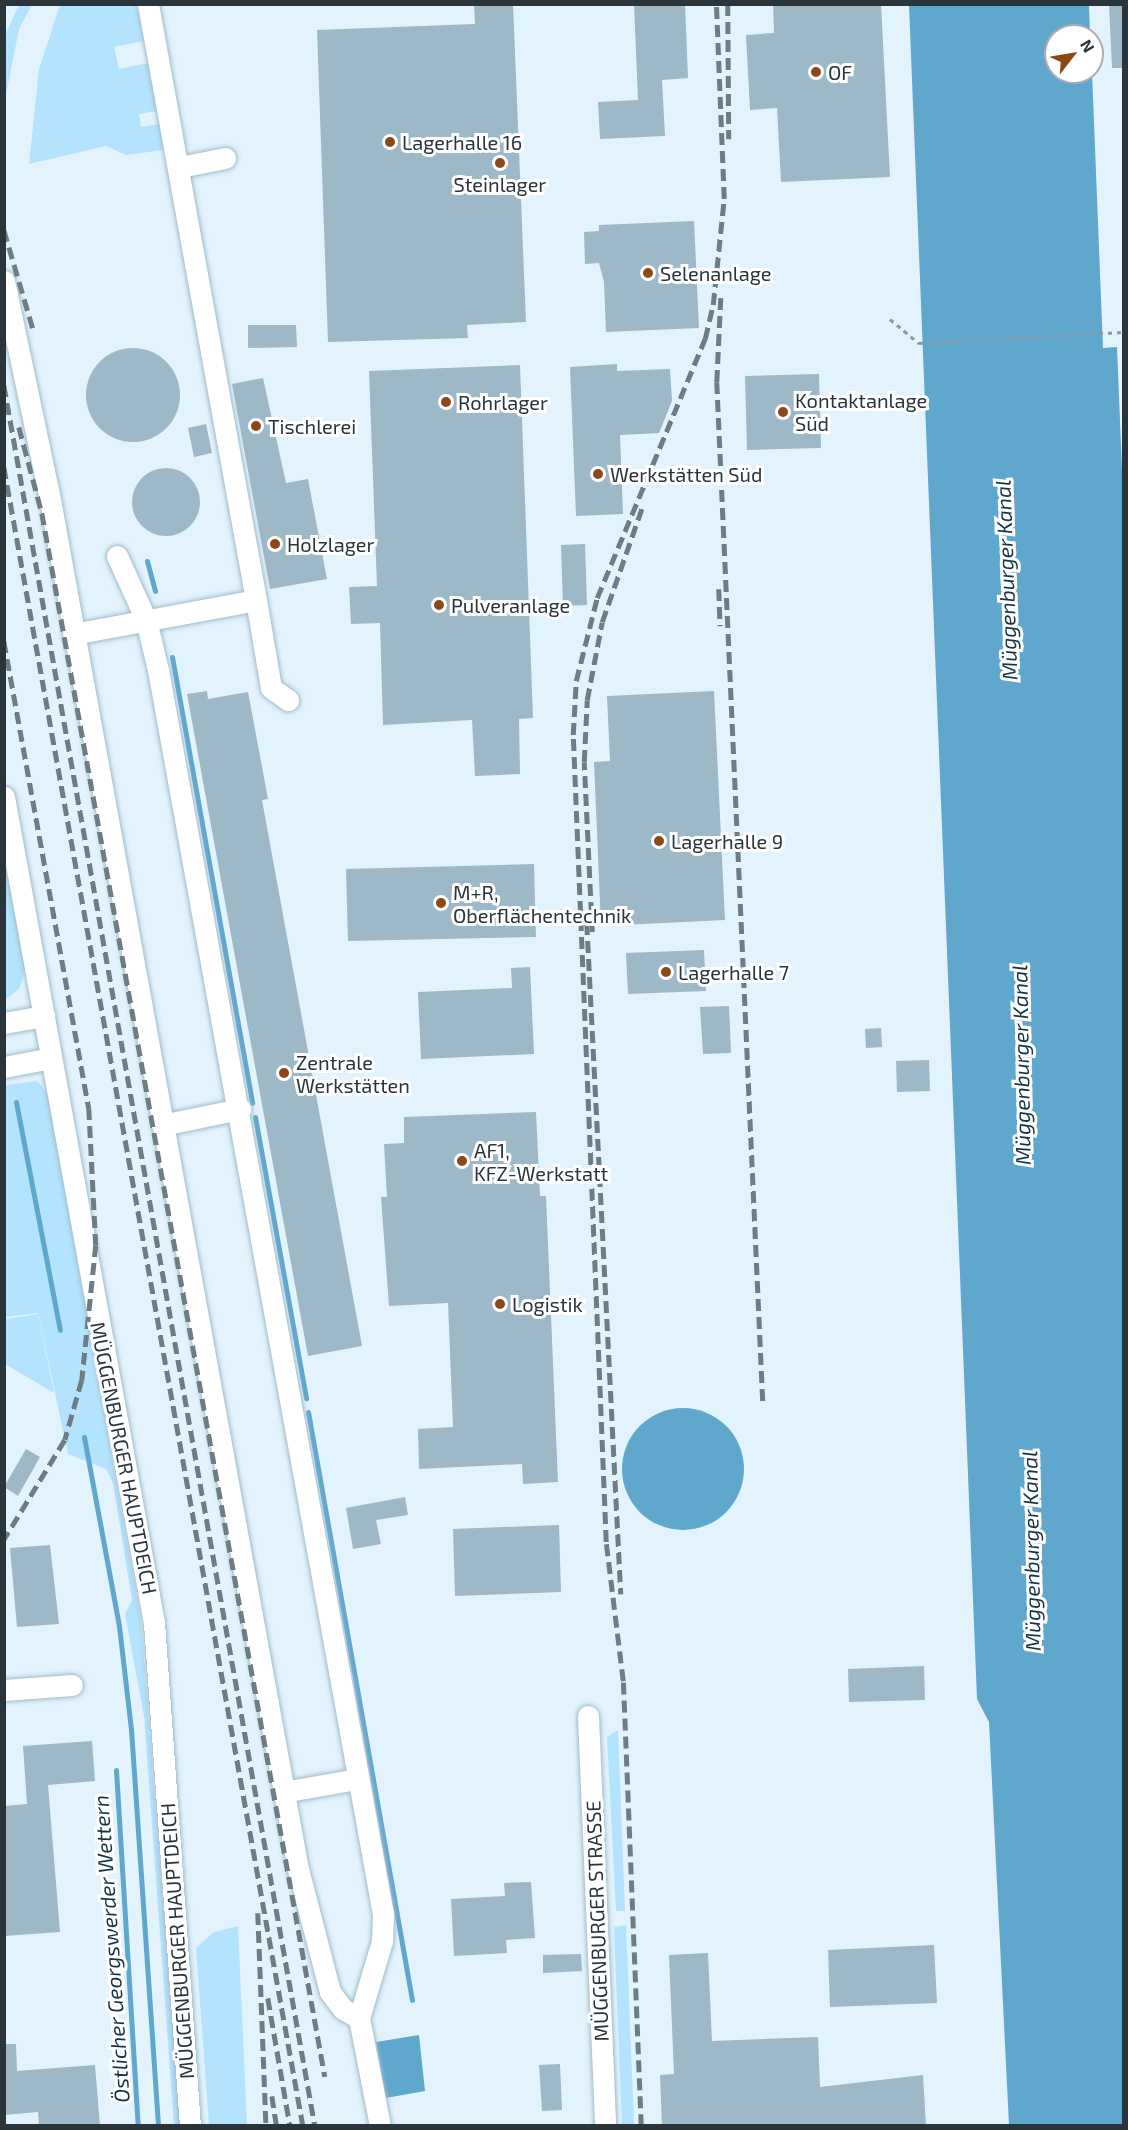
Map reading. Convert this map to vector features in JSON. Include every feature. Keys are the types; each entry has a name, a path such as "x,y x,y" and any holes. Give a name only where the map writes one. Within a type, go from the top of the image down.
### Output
{"street":[{"path":"148,4 180,166 178,186 271,688 288,700"},
{"path":"180,166 225,158"},
{"path":"4,281 73,634 283,1792 330,1992 343,2009 359,2018"},
{"path":"117,556 146,620 240,1109 328,1588 357,1779 383,1914 382,1941 359,2018 380,2126"},
{"path":"73,634 256,600"},
{"name":"MÜGGENBURGER HAUPTDEICH","path":"4,797 154,1623 190,2126"},
{"path":"4,1023 44,1016"},
{"path":"4,1067 51,1058"},
{"path":"162,1125 240,1109"},
{"path":"4,1690 72,1685"},
{"name":"MÜGGENBURGER STRASSE","path":"588,1716 605,2126"},
{"path":"283,1792 357,1779"}],"path":[{"path":"890,319 920,343 1124,332"}],"shaded area":[{"path":"19,5 32,5 19,29 5,100 5,35"},
{"path":"60,5 136,5 144,41 114,47 119,69 148,63 157,111 139,114 141,127 159,124 164,150 126,155 106,146 29,164 39,69"},
{"path":"4,857 25,969 20,988 5,1000"},
{"path":"37,1081 47,1092 141,1621 180,2125 174,2125 144,1716 125,1614 132,1600 113,1483 106,1469 68,1454 38,1313 5,1317 5,1085"},
{"path":"38,1314 54,1393 5,1364 5,1319"},
{"path":"618,1730 625,1911 616,1911 607,1737"},
{"path":"626,1925 634,2126 622,2125 614,1927"},
{"path":"238,1926 247,2125 209,2125 196,1948 214,1932"}],"water":[{"name":"Müggenburger Kanal","path":"909,5 1089,5 1090,24 1044,24 1044,84 1092,84 1103,348 1117,347 1123,494 1123,2125 1009,2125 989,1722 977,1699"},
{"path":"683,1408 706,1413 717,1418 726,1426 734,1435 739,1446 744,1469 739,1492 734,1503 726,1512 717,1520 706,1525 683,1530 660,1525 649,1520 640,1512 632,1503 627,1492 622,1469 627,1446 632,1435 640,1426 649,1418 660,1413"},
{"path":"419,2035 425,2091 386,2098 376,2042"}],"building":[{"path":"474,4 513,4 526,322 467,325 468,338 328,342 317,30 475,24"},
{"path":"634,4 685,4 688,78 662,80 665,136 600,139 598,102 638,100"},
{"name":"OF","path":"773,4 881,4 890,177 781,182 777,108 750,110 746,35 774,33"},
{"path":"1109,4 1124,4 1124,68 1112,68"},
{"name":"Selenanlage","path":"694,221 699,328 606,332 604,282 599,263 585,264 584,232 599,231 599,225"},
{"path":"248,325 296,325 297,347 248,348"},
{"path":"133,348 151,352 166,362 176,377 180,395 176,413 166,428 151,438 133,442 115,438 100,428 90,413 86,395 90,377 100,362 115,352"},
{"name":"Werkstätten Süd","path":"617,364 617,371 670,369 672,401 659,433 620,435 623,514 576,516 570,367"},
{"name":"Pulveranlage","path":"520,365 533,718 519,719 520,774 475,776 472,720 383,725 380,623 351,624 349,587 377,586 369,371"},
{"name":"Kontaktanlage Süd","path":"819,374 821,448 747,450 745,376"},
{"path":"263,378 286,483 308,479 327,579 270,589 232,384"},
{"path":"206,424 212,453 194,457 188,428"},
{"path":"173,468 185,474 194,483 200,495 198,515 190,526 173,536 159,536 142,526 134,515 132,495 142,478 153,470"},
{"path":"585,544 587,605 563,606 561,545"},
{"name":"Zentrale Werkstätten","path":"207,691 208,699 248,692 268,799 262,800 362,1346 308,1356 187,694"},
{"name":"Lagerhalle 9","path":"714,691 725,920 601,926 594,762 610,761 607,696"},
{"name":"M+R, Oberflächentechnik","path":"534,864 536,937 348,941 346,869"},
{"name":"Lagerhalle 7","path":"704,950 706,991 628,994 626,953"},
{"path":"530,967 534,1054 421,1059 418,992 512,988 511,968"},
{"path":"729,1006 731,1053 703,1054 700,1007"},
{"path":"881,1028 882,1047 866,1048 865,1029"},
{"path":"929,1060 930,1091 897,1092 896,1061"},
{"path":"536,1112 540,1196 546,1196 558,1482 523,1484 522,1464 419,1469 418,1429 453,1427 448,1303 389,1306 381,1197 387,1197 384,1144 404,1143 404,1117"},
{"path":"26,1449 40,1457 18,1496 4,1487"},
{"path":"405,1497 408,1515 376,1520 381,1544 353,1549 346,1508"},
{"path":"559,1525 561,1592 455,1596 453,1529"},
{"path":"50,1545 59,1624 17,1627 10,1548"},
{"path":"924,1666 925,1700 849,1702 848,1669"},
{"path":"92,1741 95,1781 48,1785 60,1932 4,1936 4,1806 27,1804 23,1746"},
{"path":"531,1882 535,1938 506,1940 507,1953 454,1956 451,1899 505,1896 504,1883"},
{"path":"934,1945 937,2003 830,2007 828,1950"},
{"path":"708,1953 712,2041 818,2037 820,2087 923,2075 926,2126 662,2126 660,2075 674,2074 669,1955"},
{"path":"581,1954 582,1971 543,1973 543,1955"},
{"path":"4,2044 16,2044 17,2071 95,2065 100,2126 39,2126 38,2112 4,2115"},
{"path":"560,2064 562,2110 542,2111 539,2065"}],"waterway":[{"path":"147,561 155,591"},
{"path":"172,657 252,1103"},
{"path":"16,1102 60,1330"},
{"path":"255,1117 306,1398"},
{"path":"308,1412 412,2000"},
{"path":"84,1437 119,1626 131,1729 158,2126"},
{"name":"Östlicher Georgswerder Wettern","path":"116,1770 138,2126"}],"railway":[{"path":"641,2126 623,1681 606,1542 573,735 576,681 597,598 705,339 713,305 724,199 716,4"},
{"path":"728,4 729,139"},
{"path":"4,230 34,332"},
{"path":"721,298 717,382 763,1404"},
{"path":"4,385 315,2126"},
{"path":"19,427 42,513 325,2077"},
{"path":"4,467 303,2126"},
{"path":"592,932 584,762 587,700 602,622 642,508"},
{"path":"719,589 720,626"},
{"path":"4,641 89,1108 96,1245 82,1380 65,1440 4,1540"},
{"path":"587,923 621,1594"},
{"path":"258,1913 266,2126"},
{"path":"268,1998 290,2126"},
{"path":"272,2096 277,2126"}],"place":[{"name":"OF","path":"816,72"},
{"name":"Lagerhalle 16","path":"390,142"},
{"name":"Steinlager","path":"500,163"},
{"name":"Selenanlage","path":"648,273"},
{"name":"Rohrlager","path":"446,402"},
{"name":"Kontaktanlage Süd","path":"783,412"},
{"name":"Tischlerei","path":"256,426"},
{"name":"Werkstätten Süd","path":"598,474"},
{"name":"Holzlager","path":"275,544"},
{"name":"Pulveranlage","path":"439,605"},
{"name":"Lagerhalle 9","path":"659,841"},
{"name":"M+R, Oberflächentechnik","path":"441,903"},
{"name":"Lagerhalle 7","path":"666,972"},
{"name":"Zentrale Werkstätten","path":"284,1073"},
{"name":"AF1, KFZ-Werkstatt","path":"462,1161"},
{"name":"Logistik","path":"500,1304"}]}
